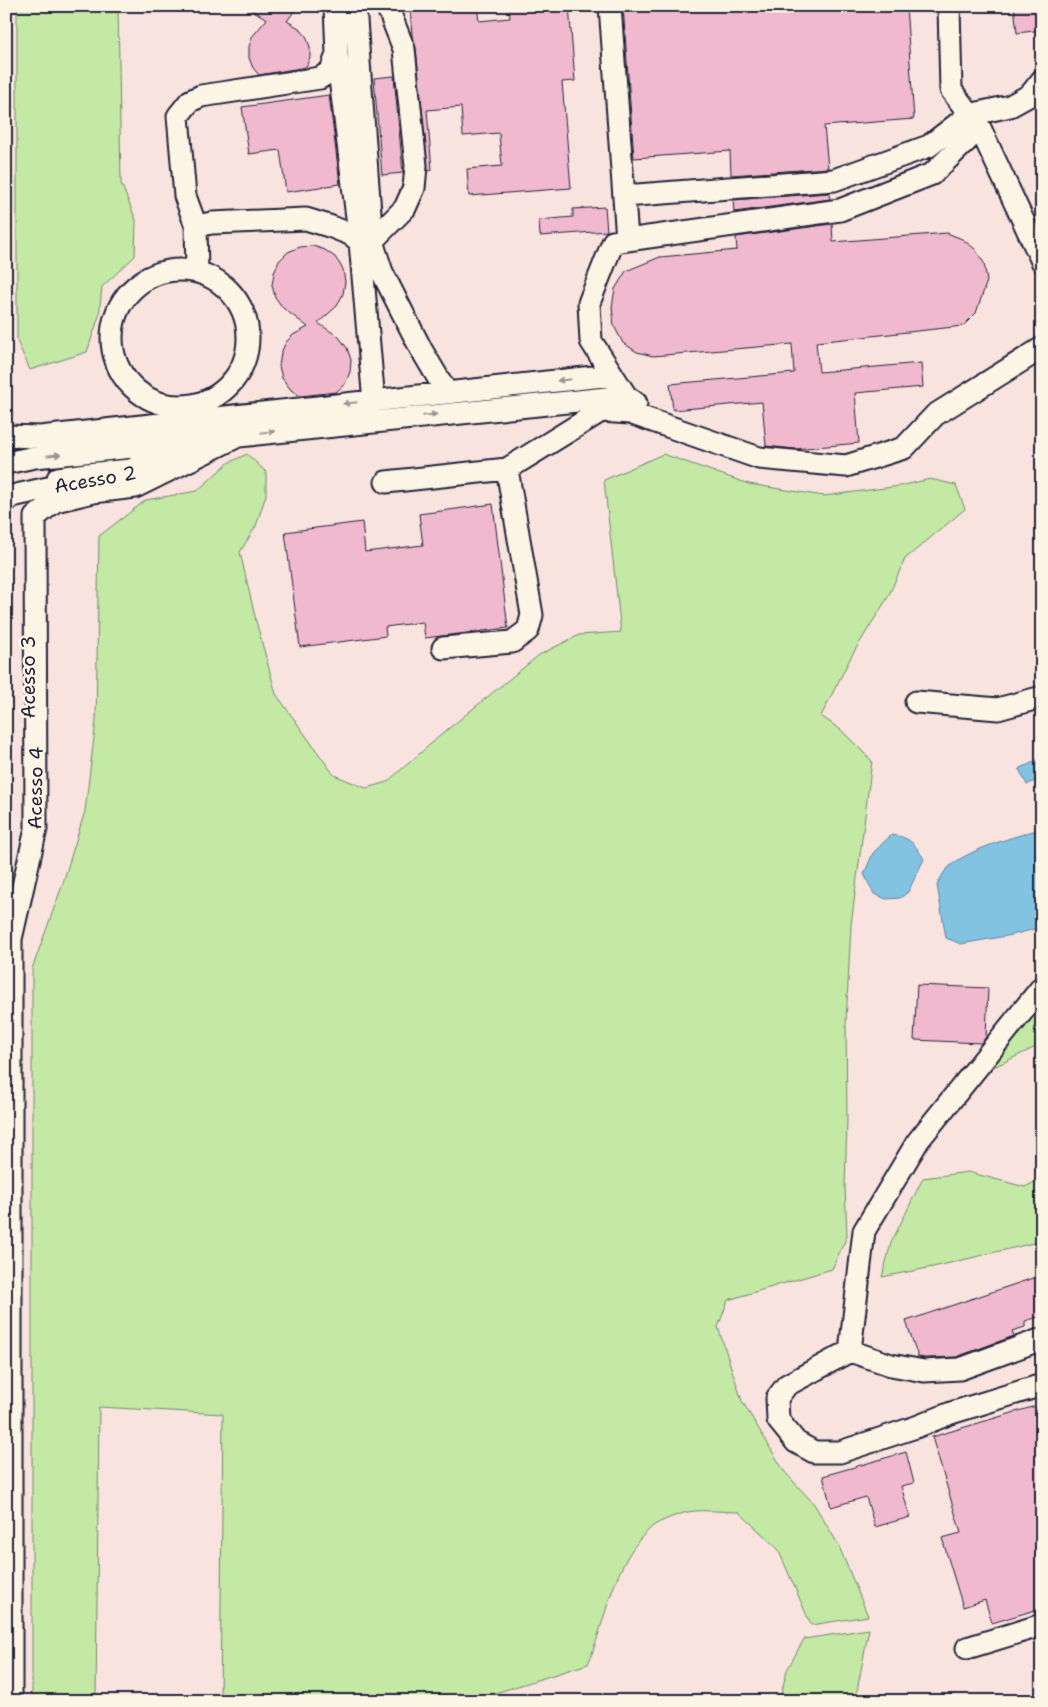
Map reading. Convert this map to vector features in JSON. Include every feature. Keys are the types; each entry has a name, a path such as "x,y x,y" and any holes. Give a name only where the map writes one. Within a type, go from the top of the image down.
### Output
{"lane":[{"path":"335,6 337,54 366,241 421,349 447,393"},
{"path":"355,6 375,410"},
{"path":"366,241 405,208 414,188 416,166 404,50 387,6"},
{"path":"610,6 627,240"},
{"path":"949,6 951,90 974,121 1042,260"},
{"path":"197,272 196,226 185,196 178,116 190,101 201,96 320,78 331,71 337,54"},
{"path":"624,196 834,180 929,146 974,121 1010,106 1038,91"},
{"path":"664,424 626,396 591,341 589,303 613,242 840,210 932,174 974,121"},
{"path":"196,226 212,223 306,219 366,241"},
{"path":"139,426 155,416 177,407 201,404 213,399 232,384 244,363 249,340 245,316 226,287 206,274 183,269 159,272 138,283 126,294 115,315 111,339 115,363 134,390 154,402 177,407"},
{"path":"386,482 507,469 600,411 630,413 759,458 846,466 904,448 935,415 1042,348"},
{"path":"6,463 35,457 217,438 375,410 447,393 612,375"},
{"path":"6,436 40,437 270,412 375,410 626,396"},
{"path":"201,404 213,409 270,412"},
{"path":"6,487 87,474 131,470 217,438"},
{"name":"Acesso 2","path":"6,502 12,496 90,478 132,476 217,438"},
{"name":"Acesso 3","path":"6,932 29,831 28,516 51,498 79,490 134,483 217,438"},
{"name":"Acesso 4","path":"11,1701 11,939 36,829 35,516 55,500 93,492 135,487 217,438"},
{"path":"443,648 512,642 528,630 532,615 507,469"},
{"path":"916,702 998,708 1042,697"},
{"path":"850,1350 864,1231 918,1141 1042,987"},
{"path":"1042,1339 960,1370 924,1371 892,1365 850,1350 787,1385 778,1398 778,1420 796,1442 814,1452 840,1452 916,1427 951,1413 1042,1385"},
{"path":"966,1648 1042,1625"}],"green space":[{"path":"17,6 118,6 121,183 136,220 135,256 102,287 99,316 87,352 30,370 17,341"},
{"path":"247,454 266,472 266,495 256,526 240,552 276,694 334,775 366,788 387,782 448,729 539,655 579,635 621,632 604,480 663,454 749,484 824,496 900,486 930,479 956,485 965,509 905,559 888,597 852,655 821,716 841,730 872,761 851,925 846,1022 847,1120 845,1187 847,1236 832,1269 728,1300 718,1327 742,1401 784,1471 814,1504 838,1544 868,1616 811,1625 778,1549 739,1512 694,1511 660,1522 653,1526 639,1540 619,1573 588,1664 470,1701 220,1701 223,1414 99,1407 96,1701 32,1701 32,969 62,886 85,811 96,721 99,536 146,500 197,491 228,463"},
{"path":"1042,1001 1042,1044 994,1067 993,1052"},
{"path":"968,1172 1025,1187 1042,1178 1042,1241 882,1277 891,1243 923,1178"},
{"path":"869,1629 855,1701 760,1701 781,1694 787,1670 804,1639"}],"water":[{"path":"1042,758 1042,777 1027,785 1019,769"},
{"path":"1042,828 1042,927 1012,935 961,944 946,938 937,885 946,870 956,861 979,849"},
{"path":"891,835 907,839 924,859 908,892 900,898 886,899 874,894 864,874 873,853"}],"building":[{"path":"245,6 298,6 287,21 299,28 306,36 310,47 310,57 306,67 259,75 253,68 249,58 249,47 252,37 267,19"},
{"path":"410,6 451,6 451,9 477,7 479,21 510,18 509,6 569,6 575,81 562,82 571,188 469,196 467,169 502,166 499,133 463,136 461,107 427,110 432,170 428,171"},
{"path":"623,6 906,6 914,119 824,126 828,168 731,175 730,151 634,158"},
{"path":"1014,6 1042,6 1042,30 1017,33"},
{"path":"394,76 403,173 382,175 374,78"},
{"path":"329,95 340,184 286,192 280,150 249,154 242,107"},
{"path":"829,193 830,199 734,212 733,200"},
{"path":"605,207 607,231 540,236 539,220 573,217 573,209"},
{"path":"832,224 833,242 947,233 962,239 975,249 984,263 987,281 976,313 963,326 816,342 819,372 921,363 923,387 855,393 859,443 795,449 766,446 762,402 673,410 670,384 794,373 792,344 653,356 637,352 623,343 614,326 612,307 615,289 626,271 660,257 737,250 736,237"},
{"path":"313,246 325,250 335,257 343,269 345,282 343,294 337,306 318,323 339,337 347,348 351,360 350,372 345,384 336,392 300,396 291,390 282,378 279,366 281,353 286,342 293,335 308,327 283,308 275,297 272,285 279,261 288,252 300,247"},
{"path":"493,504 508,628 425,638 423,622 385,627 386,636 300,647 285,532 362,522 365,552 423,545 419,514"},
{"path":"917,985 988,988 986,1037 981,1043 914,1040"},
{"path":"1042,1275 1042,1316 1025,1321 1025,1327 1012,1331 1014,1336 956,1357 918,1357 906,1321"},
{"path":"1042,1404 1042,1608 992,1623 985,1600 963,1607 942,1538 961,1533 932,1437"},
{"path":"906,1452 914,1483 901,1486 910,1517 875,1527 866,1497 831,1507 823,1476"}]}
